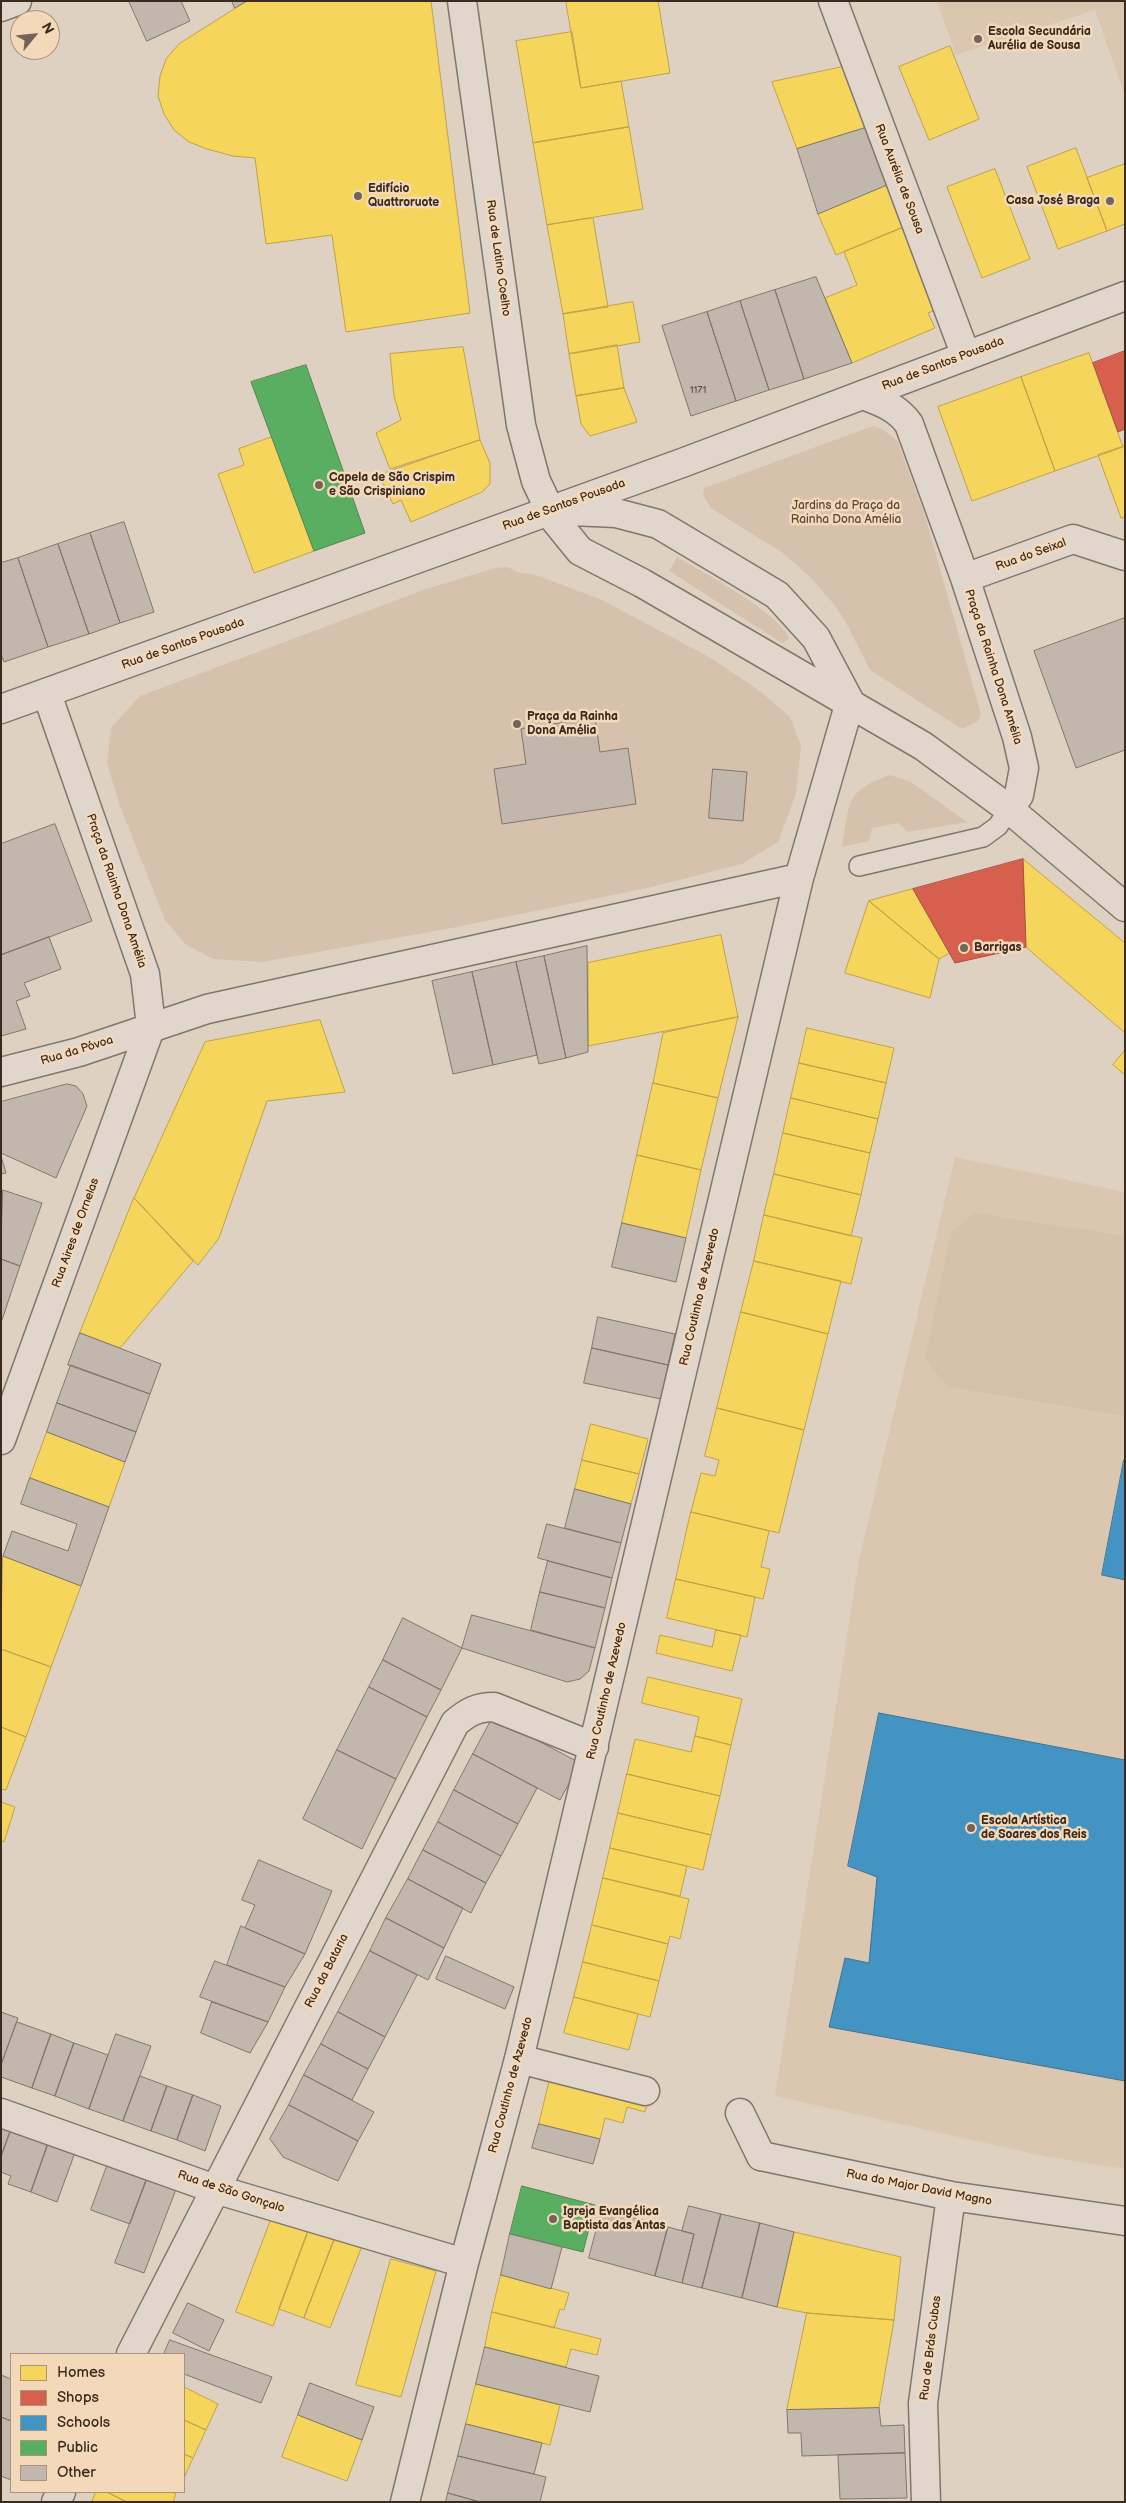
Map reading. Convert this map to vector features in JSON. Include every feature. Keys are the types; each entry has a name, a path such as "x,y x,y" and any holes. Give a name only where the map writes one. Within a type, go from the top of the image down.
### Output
{"street":[{"path":"1,8 17,1"},
{"name":"Rua de Latino Coelho","path":"462,1 521,425 525,448 536,481 550,510"},
{"name":"Rua Aurélia de Sousa","path":"833,1 966,356"},
{"name":"Rua de Santos Pousada","path":"1,709 47,694 863,395 1125,296"},
{"name":"Praça da Rainha Dona Amélia","path":"863,395 902,413 909,424 965,578 1018,737 1024,768 1019,795 1009,809"},
{"path":"151,1026 239,1002 799,878 850,702 816,638 777,595 670,530 645,519 616,513 550,510"},
{"path":"550,510 561,529 580,551 850,702 924,746 1009,809 1125,907"},
{"name":"Rua do Seixal","path":"965,578 1073,539 1125,556"},
{"name":"Praça da Rainha Dona Amélia","path":"47,694 145,974 151,1026"},
{"name":"Rua Coutinho de Azevedo","path":"405,2502 464,2263 519,2059 799,878"},
{"name":"Rua da Póvoa","path":"1,1072 79,1052 151,1026"},
{"name":"Rua Aires de Ornelas","path":"1,1440 151,1026"},
{"name":"Rua da Bataria","path":"132,2353 456,1723 467,1713 480,1707 494,1707 594,1747"},
{"path":"519,2059 645,2091"},
{"name":"Rua de São Gonçalo","path":"1,2113 215,2189 464,2263"},
{"name":"Rua do Major David Magno","path":"740,2113 761,2156 951,2196 1125,2221"},
{"name":"Rua de Brás Cubas","path":"926,2502 923,2403 951,2196"}],"lane":[{"path":"859,866 983,837 998,826 1009,809"}],"shaded area":[{"name":"Escola Secundária Aurélia de Sousa","path":"937,1 1125,1 1125,97 1095,10 956,55"},
{"name":"Escola Artística de Soares dos Reis","path":"955,1157 1125,1192 1125,2169 1048,2157 775,2096 859,1559"}],"green space":[{"name":"Jardins da Praça da Rainha Dona Amélia","path":"873,426 882,429 897,440 925,516 981,714 977,722 962,729 870,670 844,619 833,603 809,576 783,553 712,509 703,495 704,488"},
{"path":"677,557 757,606 783,629 789,639 782,643 669,571"},
{"path":"508,567 517,572 536,575 600,599 711,658 760,691 790,717 801,746 796,794 778,842 742,864 652,887 452,928 262,962 213,959 185,944 165,920 120,806 107,763 111,728 140,696 429,588 495,568"},
{"path":"890,775 911,782 967,822 908,832 898,823 872,828 869,841 842,847 846,819 852,800 864,787"},
{"path":"974,1213 1125,1236 1125,1416 948,1387 925,1359 951,1232"}],"building: Homes":[{"name":"Edifício Quattroruote","path":"247,1 431,1 470,313 346,332 332,235 266,244 255,158 233,156 207,149 189,142 174,130 164,114 158,96 160,76 166,59 179,44"},
{"path":"566,1 658,1 670,73 581,88"},
{"path":"572,32 581,88 621,81 629,127 533,143 516,41"},
{"path":"950,46 979,119 929,140 899,67"},
{"path":"847,66 865,128 797,149 772,82"},
{"path":"629,127 643,209 547,225 533,143"},
{"path":"1076,148 1107,231 1058,249 1027,167"},
{"name":"Casa José Braga","path":"1125,164 1125,224 1107,231 1087,178"},
{"path":"995,169 1030,259 982,278 947,187"},
{"path":"887,185 904,227 836,255 818,214"},
{"path":"593,218 608,307 563,314 547,225"},
{"path":"904,227 938,309 928,313 935,328 852,363 825,298 857,285 844,252"},
{"path":"633,302 640,342 569,354 563,314"},
{"path":"617,345 624,388 576,396 569,354"},
{"path":"463,347 480,440 390,469 376,433 401,420 394,396 390,354"},
{"path":"1089,353 1123,447 1055,471 1021,377"},
{"path":"1021,377 1055,471 972,501 938,407"},
{"path":"624,388 637,422 590,436 581,424 576,396"},
{"path":"272,437 314,551 254,573 218,474 244,465 239,449"},
{"path":"480,440 490,463 490,484 482,492 411,522 401,500 393,504 379,475"},
{"path":"1125,446 1125,517 1121,518 1098,455"},
{"path":"1023,859 1125,943 1125,1033 1026,947"},
{"path":"913,889 950,953 939,959 869,901"},
{"path":"869,901 939,959 930,998 845,973"},
{"path":"721,935 738,1017 588,1046 588,963"},
{"path":"738,1017 718,1098 653,1083 663,1033"},
{"path":"320,1020 345,1092 267,1101 219,1238 198,1265 134,1198 205,1042"},
{"path":"807,1028 894,1048 886,1083 799,1063"},
{"path":"1125,1050 1125,1075 1113,1065"},
{"path":"799,1063 886,1083 878,1119 791,1098"},
{"path":"653,1083 718,1098 701,1170 637,1155"},
{"path":"791,1098 878,1119 870,1153 783,1133"},
{"path":"783,1133 870,1153 861,1195 774,1174"},
{"path":"637,1155 701,1170 686,1238 622,1223"},
{"path":"774,1174 861,1195 851,1236 764,1215"},
{"path":"134,1198 193,1261 120,1348 80,1333"},
{"path":"764,1215 862,1238 851,1284 754,1261"},
{"path":"754,1261 841,1281 828,1334 741,1312"},
{"path":"741,1312 828,1334 804,1430 717,1408"},
{"path":"717,1408 804,1430 779,1533 691,1512 701,1473 715,1476 719,1460 705,1456"},
{"path":"591,1424 648,1439 639,1474 582,1460"},
{"path":"47,1432 125,1462 109,1507 30,1478"},
{"path":"582,1460 639,1474 631,1504 575,1489"},
{"path":"691,1512 769,1531 761,1567 770,1569 763,1599 676,1579"},
{"path":"3,1556 81,1586 51,1667 1,1649"},
{"path":"676,1579 755,1597 747,1637 667,1618"},
{"path":"716,1630 741,1635 732,1671 656,1653 660,1635 712,1647"},
{"path":"1,1649 51,1667 26,1737 1,1727"},
{"path":"648,1677 742,1699 731,1745 695,1736 699,1717 642,1703"},
{"path":"1,1727 26,1737 6,1790 1,1789"},
{"path":"695,1736 731,1745 720,1796 627,1774 635,1739 691,1752"},
{"path":"627,1774 720,1796 711,1835 618,1813"},
{"path":"1,1802 15,1807 4,1842 1,1841"},
{"path":"618,1813 711,1835 703,1870 610,1848"},
{"path":"610,1848 687,1866 680,1896 603,1878"},
{"path":"603,1878 689,1899 680,1939 670,1936 668,1944 592,1925"},
{"path":"592,1925 668,1944 659,1981 583,1962"},
{"path":"583,1962 659,1981 650,2017 574,1997"},
{"path":"574,1997 638,2014 629,2050 564,2033"},
{"path":"551,2075 648,2100 645,2112 627,2107 623,2123 605,2118 600,2139 539,2124"},
{"path":"274,2212 310,2226 273,2326 236,2312"},
{"path":"310,2226 336,2235 304,2318 279,2309"},
{"path":"794,2232 901,2257 894,2320 807,2313 777,2307"},
{"path":"336,2235 362,2246 330,2328 304,2318"},
{"path":"391,2259 436,2271 401,2397 356,2385"},
{"path":"501,2275 569,2293 564,2310 560,2309 554,2328 492,2312"},
{"path":"492,2312 601,2339 597,2355 571,2349 566,2367 485,2347"},
{"path":"807,2313 894,2320 879,2408 787,2410"},
{"path":"476,2384 560,2405 550,2445 466,2424"},
{"path":"185,2388 218,2404 206,2430 185,2420"},
{"path":"298,2415 362,2440 347,2481 282,2457"},
{"path":"185,2420 206,2430 193,2458 185,2454"},
{"path":"185,2454 193,2458 185,2476"},
{"path":"96,2493 109,2493 127,2502 92,2502"},
{"path":"109,2493 176,2494 173,2502 127,2502"}],"building: Shops":[{"path":"1125,351 1125,429 1118,432 1093,363"},
{"path":"1023,859 1026,947 955,963 913,889"}],"building: Schools":[{"path":"1125,1460 1125,1580 1102,1575"},
{"path":"879,1713 1125,1760 1125,2081 829,2027 845,1958 869,1963 877,1877 848,1866"}],"building: Public":[{"name":"Capela de São Crispim e São Crispiniano","path":"306,365 365,533 314,551 251,382"},
{"name":"Igreja Evangélica Baptista das Antas","path":"522,2186 595,2205 583,2252 510,2234"}],"building: Other":[{"path":"129,1 181,1 190,21 147,41"},
{"path":"232,1 247,1 235,8"},
{"path":"865,128 887,185 818,214 797,149"},
{"path":"816,277 852,363 804,379 775,290"},
{"path":"775,290 804,379 769,390 740,301"},
{"path":"740,301 769,390 736,401 707,312"},
{"path":"707,312 736,401 691,416 662,326"},
{"path":"124,522 154,612 120,623 90,533"},
{"path":"90,533 120,623 89,634 58,544"},
{"path":"58,544 89,634 48,647 18,558"},
{"path":"18,558 48,647 4,662 1,654 1,563"},
{"path":"1125,618 1125,750 1076,768 1034,651"},
{"path":"595,718 600,752 628,748 636,804 502,824 494,769 526,764 521,729"},
{"path":"713,769 747,772 743,821 709,818"},
{"path":"55,824 92,921 1,955 1,844"},
{"path":"49,937 61,969 24,983 30,996 16,1001 26,1029 1,1036 1,955"},
{"path":"587,946 588,1052 566,1058 544,956"},
{"path":"544,956 566,1058 539,1064 516,962"},
{"path":"516,962 537,1055 493,1065 472,972"},
{"path":"472,972 493,1065 453,1074 432,981"},
{"path":"67,1084 76,1086 83,1094 87,1106 56,1178 1,1153 1,1102"},
{"path":"1,1156 6,1173 1,1174"},
{"path":"3,1190 42,1203 20,1266 1,1259"},
{"path":"622,1223 686,1238 676,1282 612,1267"},
{"path":"1,1259 20,1266 2,1320 1,1320"},
{"path":"598,1317 675,1334 668,1365 592,1348"},
{"path":"80,1333 161,1364 150,1394 68,1365"},
{"path":"592,1348 668,1365 661,1399 584,1383"},
{"path":"71,1365 150,1394 136,1432 57,1403"},
{"path":"57,1403 136,1432 125,1462 47,1432"},
{"path":"30,1478 109,1507 81,1586 3,1556 12,1531 68,1551 77,1524 21,1504"},
{"path":"575,1489 631,1504 621,1543 565,1528"},
{"path":"547,1524 621,1543 612,1578 538,1558"},
{"path":"548,1561 612,1578 605,1608 540,1592"},
{"path":"540,1592 605,1608 595,1648 531,1630"},
{"path":"472,1615 595,1648 589,1671 580,1679 567,1682 462,1648"},
{"path":"403,1618 462,1648 441,1690 383,1660"},
{"path":"383,1660 441,1690 427,1717 369,1687"},
{"path":"369,1687 427,1717 396,1779 337,1750"},
{"path":"493,1717 580,1763 560,1800 473,1754"},
{"path":"337,1750 396,1779 362,1849 303,1819"},
{"path":"473,1754 537,1788 518,1824 454,1790"},
{"path":"454,1790 518,1824 501,1856 438,1822"},
{"path":"438,1822 501,1856 486,1883 423,1850"},
{"path":"423,1850 486,1883 471,1913 408,1879"},
{"path":"259,1860 332,1891 305,1954 245,1928 255,1905 242,1900"},
{"path":"408,1879 463,1908 444,1948 386,1918"},
{"path":"386,1918 444,1948 428,1980 370,1951"},
{"path":"241,1926 305,1954 285,1987 227,1965"},
{"path":"370,1951 417,1975 385,2037 338,2012"},
{"path":"446,1956 514,1987 505,2009 436,1979"},
{"path":"215,1961 285,1987 268,2022 200,1997"},
{"path":"212,2002 268,2022 250,2053 201,2033"},
{"path":"1,2012 18,2018 1,2065"},
{"path":"338,2012 385,2037 368,2069 321,2044"},
{"path":"17,2022 51,2034 32,2088 1,2077 1,2065"},
{"path":"51,2034 74,2043 55,2096 32,2088"},
{"path":"116,2034 151,2046 123,2121 89,2109"},
{"path":"74,2043 108,2055 89,2109 55,2096"},
{"path":"321,2044 368,2069 352,2100 304,2075"},
{"path":"304,2075 374,2112 358,2141 289,2105"},
{"path":"140,2076 167,2086 151,2131 123,2121"},
{"path":"167,2086 193,2095 177,2140 151,2131"},
{"path":"193,2095 221,2106 205,2151 177,2140"},
{"path":"289,2105 358,2141 338,2181 283,2157 270,2139"},
{"path":"1,2120 13,2124 1,2157"},
{"path":"13,2124 50,2138 31,2192 8,2184 11,2176 1,2172 1,2156"},
{"path":"539,2124 600,2139 593,2164 532,2148"},
{"path":"50,2138 77,2147 57,2202 31,2192"},
{"path":"110,2158 149,2173 130,2224 91,2210"},
{"path":"149,2173 178,2184 144,2273 115,2263"},
{"path":"689,2206 721,2214 702,2288 682,2283 694,2234 682,2231"},
{"path":"602,2209 668,2227 655,2276 589,2258"},
{"path":"721,2214 760,2223 742,2298 702,2288"},
{"path":"760,2223 794,2232 777,2307 742,2298"},
{"path":"668,2227 694,2234 682,2283 655,2276"},
{"path":"510,2234 562,2247 551,2289 501,2275"},
{"path":"188,2303 224,2320 209,2351 173,2333"},
{"path":"170,2340 272,2377 261,2403 185,2374 185,2353 164,2353"},
{"path":"485,2347 599,2376 590,2412 476,2384"},
{"path":"1,2375 10,2379 10,2421 1,2417"},
{"path":"310,2383 374,2407 362,2440 298,2415"},
{"path":"879,2408 881,2426 904,2425 905,2453 802,2456 801,2433 788,2433 787,2410"},
{"path":"1,2417 10,2421 10,2480 1,2476"},
{"path":"466,2424 542,2443 534,2474 458,2456"},
{"path":"905,2453 907,2498 840,2499 838,2455"},
{"path":"458,2456 546,2477 540,2502 480,2502 448,2493"},
{"path":"448,2493 480,2502 446,2502"}],"place":[{"name":"Escola Secundária Aurélia de Sousa","path":"978,39"},
{"name":"Edifício Quattroruote","path":"358,196"},
{"name":"Casa José Braga","path":"1110,201"},
{"name":"Capela de São Crispim e São Crispiniano","path":"319,485"},
{"name":"Praça da Rainha Dona Amélia","path":"517,724"},
{"name":"Barrigas","path":"964,948"},
{"name":"Escola Artística de Soares dos Reis","path":"971,1828"},
{"name":"Igreja Evangélica Baptista das Antas","path":"553,2219"}]}
